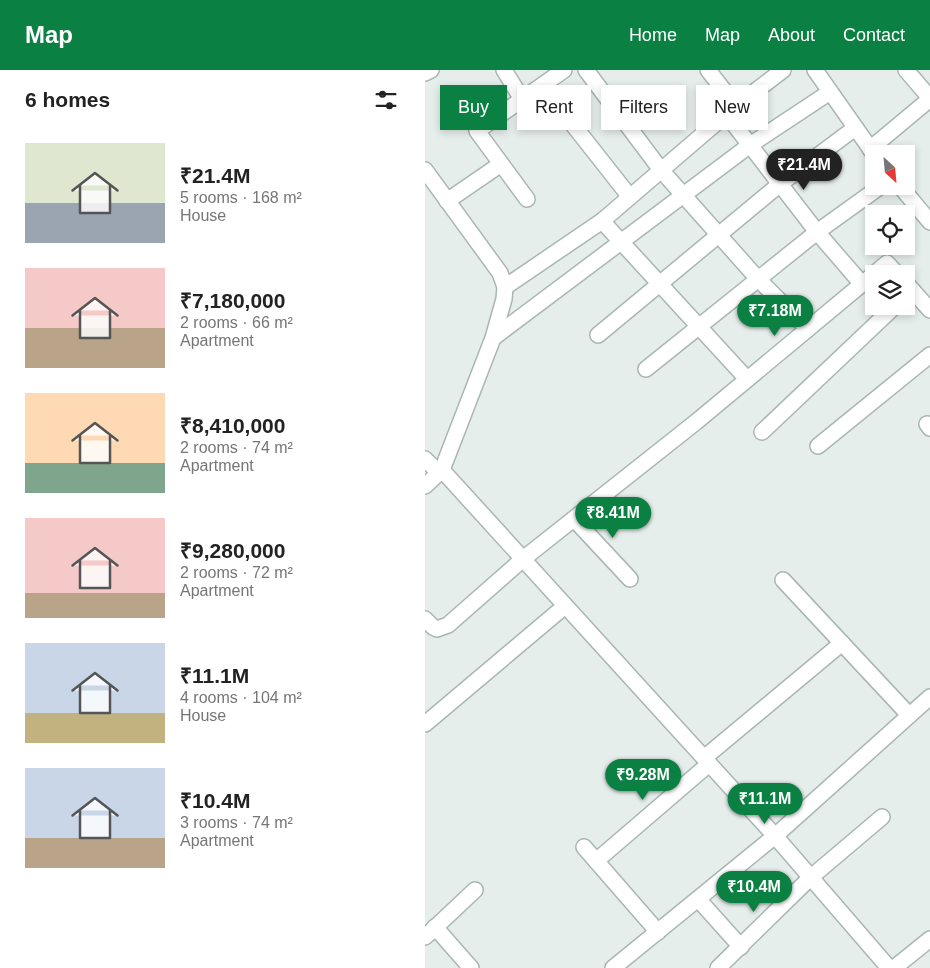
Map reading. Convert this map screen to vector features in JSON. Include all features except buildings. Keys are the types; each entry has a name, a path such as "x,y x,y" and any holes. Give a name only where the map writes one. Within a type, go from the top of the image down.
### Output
{"street":[{"path":"425,73 431,70"},
{"path":"504,70 517,90"},
{"path":"543,85 564,70"},
{"path":"586,70 661,170 758,279 808,329"},
{"path":"708,70 717,85"},
{"path":"764,85 783,70"},
{"path":"815,70 868,145"},
{"path":"879,145 930,98 906,70"},
{"path":"493,338 750,145 830,92"},
{"path":"517,103 477,132 527,199"},
{"path":"598,335 780,184 855,128"},
{"path":"577,130 630,197"},
{"path":"505,287 602,221 708,130"},
{"path":"742,130 750,145 817,232 865,273"},
{"path":"447,201 501,164"},
{"path":"425,170 500,273 505,287 504,299 493,338 433,477"},
{"path":"646,370 817,232 868,195"},
{"path":"908,195 930,222"},
{"path":"602,221 747,379"},
{"path":"425,618 437,629 448,625 523,559 696,422 865,281"},
{"path":"915,296 930,310"},
{"path":"762,432 886,315"},
{"path":"818,446 930,355"},
{"path":"425,459 433,477 523,559 775,836 889,968"},
{"path":"573,519 630,579"},
{"path":"783,580 909,715"},
{"path":"425,724 565,606"},
{"path":"596,861 706,761 842,643"},
{"path":"621,966 698,898 775,836 930,697"},
{"path":"717,968 811,878 882,817"},
{"path":"584,847 658,932"},
{"path":"471,968 430,932 475,890"},
{"path":"698,898 741,947"},
{"path":"894,968 930,939"}]}
